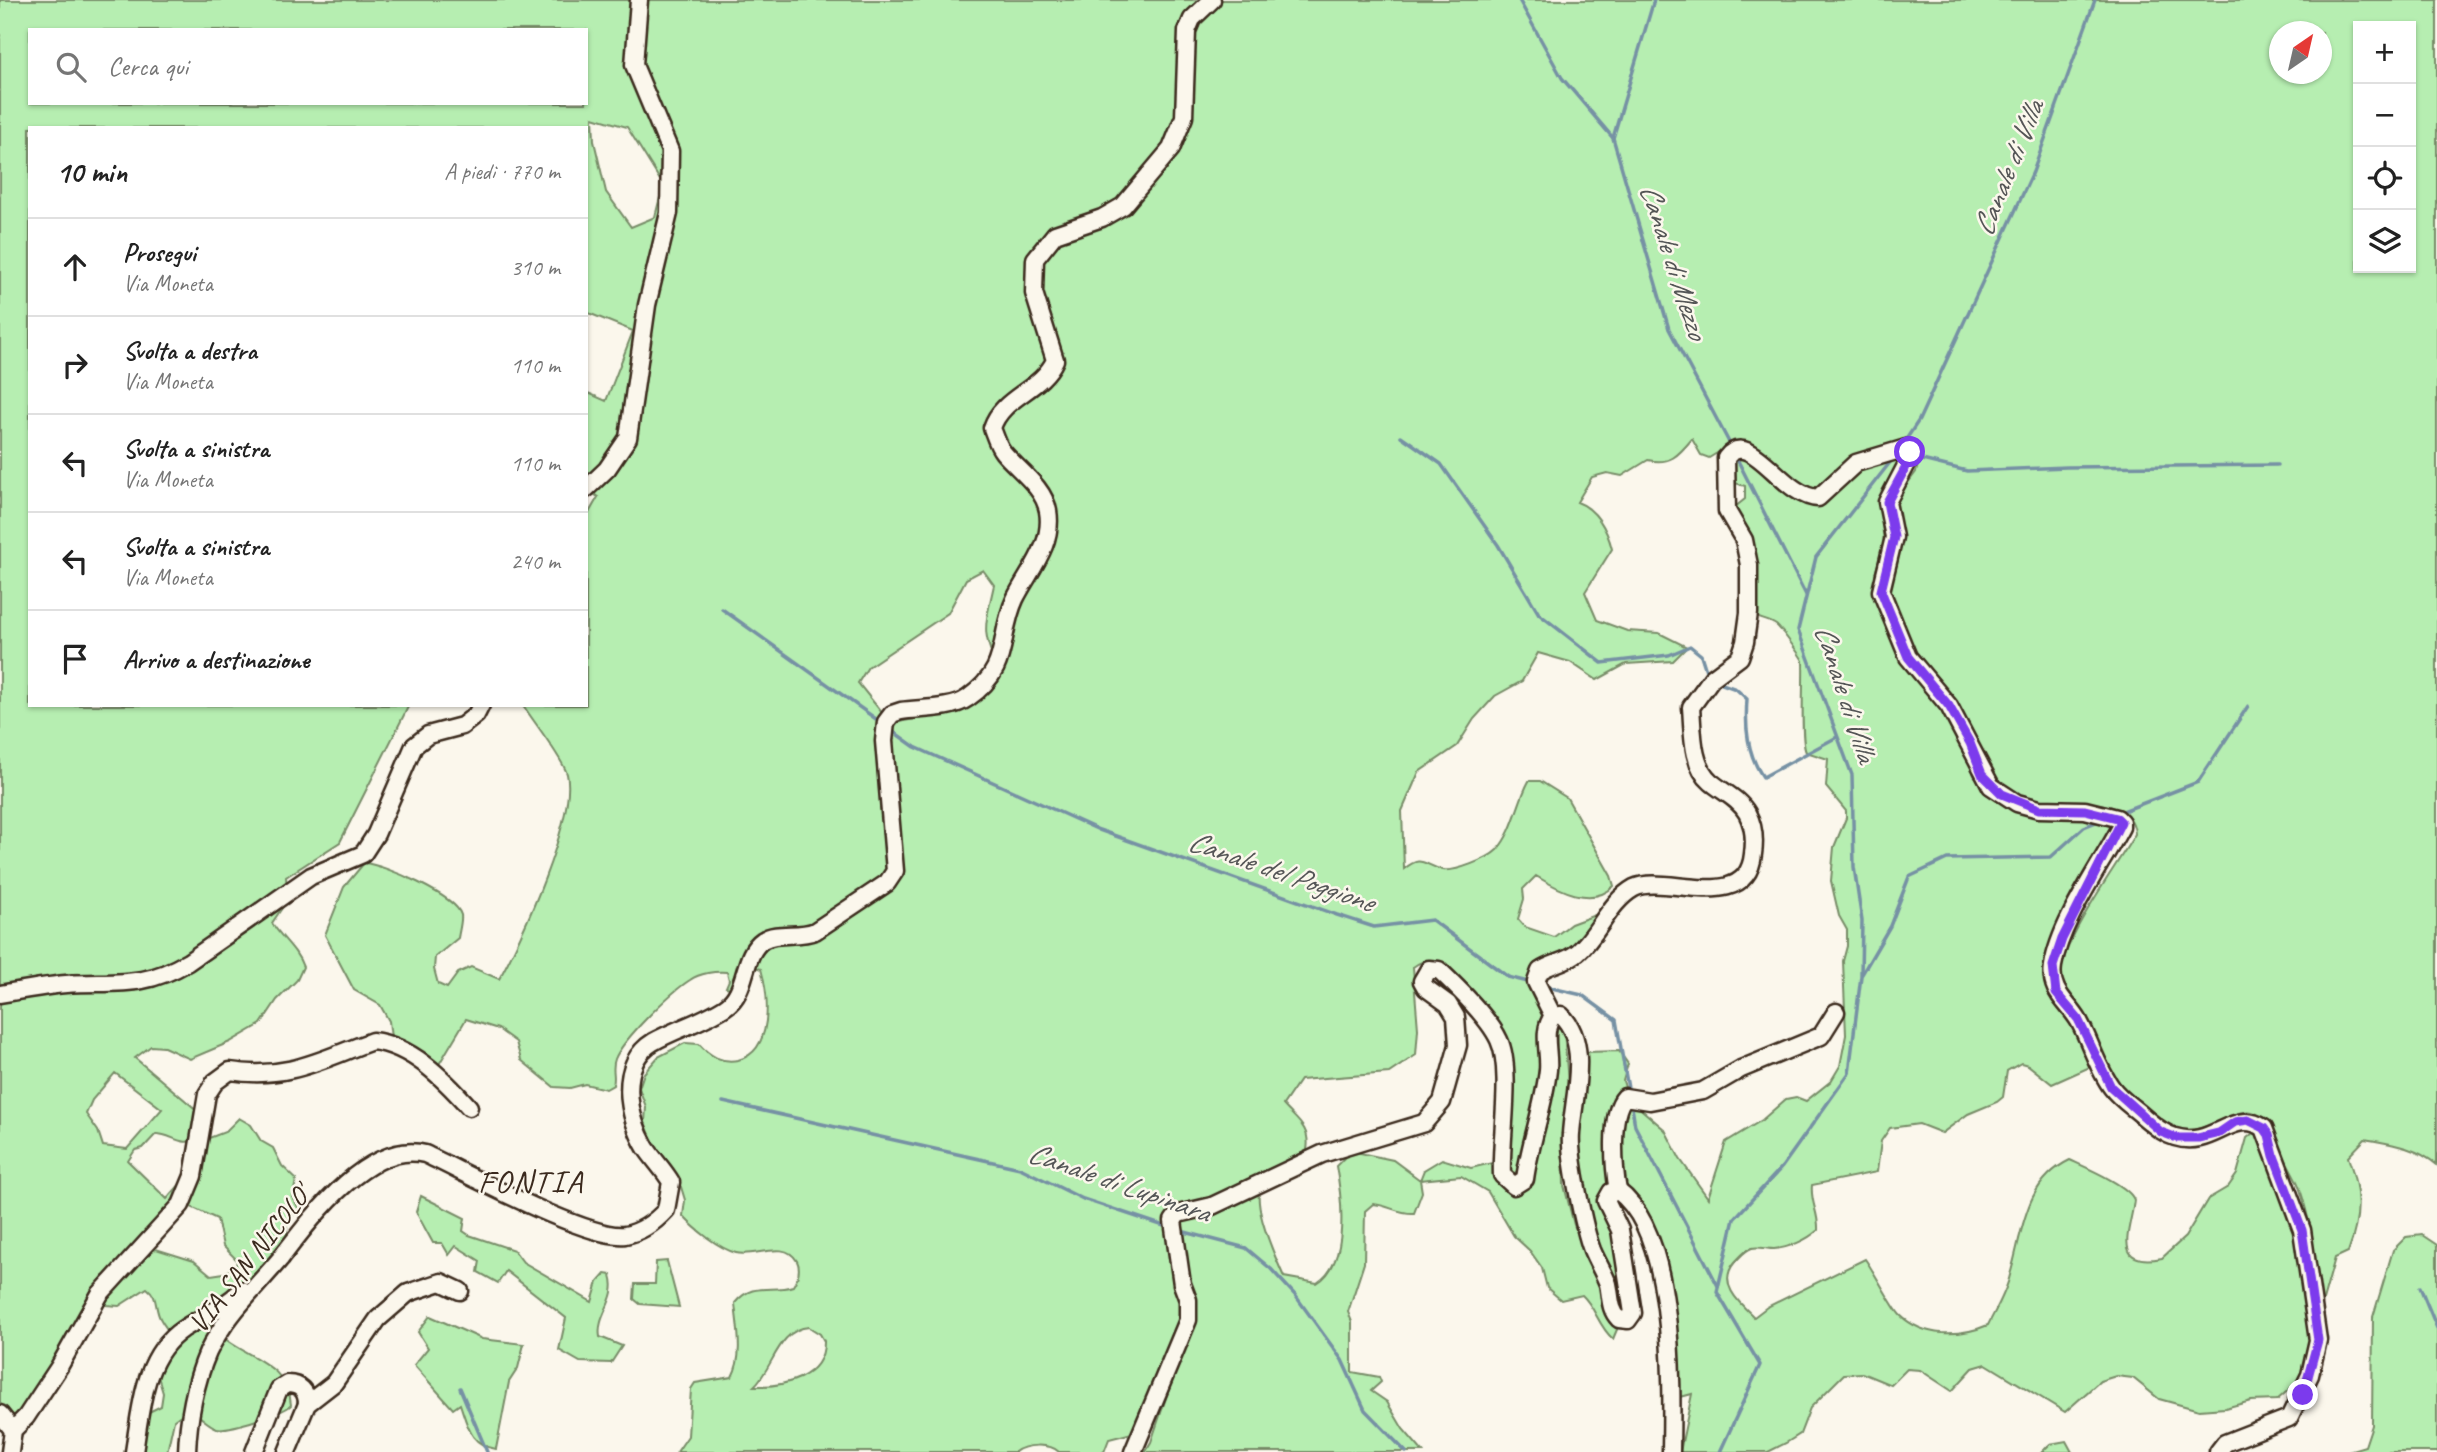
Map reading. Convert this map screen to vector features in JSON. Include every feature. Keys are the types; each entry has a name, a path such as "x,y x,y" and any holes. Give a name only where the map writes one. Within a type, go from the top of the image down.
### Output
{"street":[{"path":"588,487 607,469 628,438 638,355 669,213 670,151 634,65 639,0"},
{"name":"VIA SAN NICOLO'","path":"187,1452 187,1433 207,1355 226,1322 331,1197 387,1157 399,1153 425,1154 534,1205 611,1235 633,1233 658,1219 670,1200 671,1182 646,1147 633,1115 629,1087 632,1066 639,1054 650,1044 707,1017 738,996 755,947 764,940 771,936 804,936 815,931 887,883 895,871 886,783 886,722 892,714 901,711 958,703 969,698 996,670 1015,600 1036,566 1046,537 1048,509 1033,484 1001,450 992,428 1002,408 1041,379 1055,360 1034,293 1035,259 1055,234 1102,218 1123,206 1171,149 1184,117 1187,31 1192,19 1212,0"},
{"path":"1553,1016 1536,982 1540,971 1577,954 1625,895 1645,885 1712,889 1743,878 1749,872 1755,836 1748,814 1733,798 1709,780 1694,747 1691,707 1712,678 1740,657 1749,613 1749,565 1744,540 1727,511 1725,497 1733,454 1756,454 1777,478 1796,492 1818,498 1828,492 1847,469 1897,450 1912,456 1887,502 1894,537 1881,591 1908,657 1949,706 1970,743 1982,774 2002,794 2039,809 2085,810 2117,818 2121,822 2062,939 2053,966 2056,993 2078,1019 2111,1087 2161,1132 2177,1138 2198,1138 2219,1133 2235,1122 2248,1120 2264,1128 2302,1230 2318,1340 2310,1376 2291,1416 2225,1443 2218,1452"},
{"path":"0,993 64,984 137,983 167,974 188,962 312,876 363,853 376,834 414,746 428,735 462,726 476,715 480,707"},
{"path":"1133,1452 1188,1320 1188,1300 1182,1284 1173,1222 1178,1214 1212,1206 1322,1154 1424,1123 1442,1102 1458,1045 1456,1017 1447,1004 1426,988 1422,981 1429,970 1439,970 1454,984 1500,1040 1504,1063 1502,1175 1510,1185 1520,1185 1525,1179 1548,1068 1548,1023 1553,1016 1561,1015 1568,1022 1577,1058 1577,1096 1570,1136 1582,1213 1591,1248 1607,1283 1611,1306 1615,1315 1623,1321 1633,1313 1620,1230 1606,1201 1611,1192 1618,1191 1625,1196 1646,1233 1659,1271 1672,1359 1671,1452"},
{"path":"1618,1191 1615,1137 1618,1109 1625,1097 1650,1101 1703,1091 1741,1069 1821,1036 1836,1012"},
{"path":"10,1452 13,1430 26,1417 59,1367 100,1294 181,1205 194,1177 205,1103 215,1082 230,1071 265,1074 301,1069 372,1041 397,1047 451,1087 469,1107"},
{"path":"288,1452 307,1404 334,1382 378,1319 398,1301 441,1282 460,1291"},
{"path":"134,1452 152,1364 183,1330 216,1313 243,1288 248,1288 250,1293"},
{"path":"254,1452 279,1389 287,1384 299,1387 305,1392 307,1404"},
{"path":"0,1414 13,1430"}],"green space":[{"path":"0,0 2437,0 2437,1165 2412,1150 2365,1139 2348,1157 2357,1194 2355,1227 2348,1252 2335,1258 2320,1311 2313,1248 2304,1201 2277,1140 2266,1123 2257,1114 2242,1112 2204,1127 2187,1130 2151,1114 2127,1094 2108,1072 2100,1058 2090,1022 2069,998 2062,985 2061,969 2073,937 2135,834 2130,819 2119,810 2083,802 2024,798 2009,793 1999,785 1984,765 1958,707 1906,637 1893,606 1891,588 1902,536 1896,499 1916,472 1920,458 1911,446 1820,489 1806,492 1752,446 1735,442 1709,458 1701,455 1692,439 1668,460 1648,460 1622,476 1607,473 1592,477 1577,502 1590,509 1600,521 1612,549 1585,592 1597,620 1627,631 1659,633 1687,647 1673,661 1626,664 1597,680 1570,662 1538,653 1522,681 1495,696 1474,719 1457,746 1419,772 1402,811 1404,869 1419,861 1443,870 1455,869 1479,861 1497,850 1511,826 1529,781 1540,781 1567,798 1611,876 1614,886 1596,896 1565,891 1536,876 1523,889 1524,899 1518,919 1525,927 1554,937 1571,924 1595,915 1593,925 1581,942 1536,970 1547,1010 1538,1033 1543,1067 1519,1170 1513,1174 1510,1168 1511,1073 1448,969 1440,962 1431,960 1413,967 1418,1029 1416,1055 1389,1073 1300,1080 1283,1105 1305,1130 1307,1150 1274,1168 1260,1186 1260,1211 1284,1277 1317,1283 1328,1274 1339,1246 1341,1212 1336,1166 1351,1151 1393,1160 1420,1180 1422,1192 1414,1213 1373,1204 1365,1211 1364,1263 1348,1312 1352,1322 1352,1372 1379,1377 1381,1382 1371,1391 1387,1402 1403,1429 1423,1452 1145,1452 1168,1392 1161,1393 1132,1433 1109,1439 1104,1452 1059,1452 1050,1447 1037,1446 1025,1447 1015,1452 677,1452 688,1436 691,1389 695,1383 732,1377 736,1368 739,1341 735,1303 755,1290 793,1286 799,1267 792,1255 785,1251 744,1254 729,1251 707,1238 683,1216 685,1200 681,1187 658,1155 645,1122 646,1107 639,1088 644,1073 658,1057 685,1043 699,1044 712,1055 726,1060 738,1060 750,1055 758,1046 766,1021 766,993 761,969 753,966 734,989 726,987 729,980 727,972 703,974 682,986 648,1016 627,1040 615,1059 613,1085 606,1089 585,1084 570,1088 554,1087 521,1060 516,1042 498,1029 466,1019 438,1066 391,1038 389,1021 380,1005 354,990 325,935 344,887 364,863 373,865 433,890 456,907 461,915 458,938 435,957 434,969 438,984 447,988 458,973 471,967 499,979 533,908 556,847 568,793 567,774 524,707 588,707 588,514 598,497 588,490 588,393 606,401 633,331 588,313 588,126 28,126 28,707 408,707 340,842 286,877 288,899 272,923 300,960 303,967 297,980 277,1000 261,1024 230,1042 190,1059 164,1047 151,1046 135,1058 199,1112 196,1140 185,1142 156,1134 143,1148 135,1150 128,1161 167,1199 183,1181 178,1203 110,1274 103,1276 66,1349 22,1417 13,1419 0,1406","holes":["593,117 627,127 663,185 655,217 631,227 606,192 594,141","983,570 994,585 986,632 1001,677 992,690 967,706 891,724 858,683 868,667 948,613 966,579","115,1073 162,1109 127,1149 103,1146 98,1131 86,1114 92,1100","809,1327 820,1334 824,1341 818,1364 810,1372 789,1382 754,1386 783,1342 799,1329"]},
{"path":"1902,454 1905,458 1880,501 1884,544 1875,574 1875,593 1964,745 1974,775 1995,797 2107,820 2113,825 2045,975 2052,1001 2075,1029 2090,1067 2052,1084 2028,1065 2021,1063 2007,1071 2003,1097 1968,1114 1942,1133 1919,1124 1890,1128 1881,1141 1877,1172 1812,1185 1818,1230 1786,1247 1754,1247 1747,1250 1730,1270 1728,1277 1732,1292 1754,1317 1767,1307 1865,1259 1897,1311 1910,1323 1942,1333 1977,1329 1988,1325 2001,1301 2034,1194 2055,1169 2070,1160 2124,1189 2134,1200 2127,1244 2129,1252 2146,1260 2162,1258 2185,1237 2208,1199 2228,1187 2237,1174 2247,1138 2259,1128 2293,1224 2313,1347 2301,1385 2292,1387 2277,1400 2251,1401 2225,1408 2199,1410 2159,1399 2133,1378 2116,1376 2100,1381 2065,1412 1986,1364 1973,1368 1952,1391 1920,1370 1907,1369 1891,1385 1862,1373 1844,1374 1810,1408 1800,1434 1768,1452 1680,1452 1692,1394 1677,1398 1662,1253 1609,1186 1622,1303 1595,1235 1580,1170 1577,1128 1587,1052 1619,1051 1628,1064 1623,1081 1629,1099 1665,1130 1680,1159 1708,1198 1726,1142 1762,1120 1786,1099 1796,1097 1806,1101 1831,1081 1840,1066 1846,1035 1843,961 1847,930 1839,916 1831,881 1834,847 1846,818 1846,811 1826,787 1828,759 1806,752 1804,746 1803,661 1776,625 1755,616 1754,547 1735,507 1745,499 1745,486 1729,481 1731,461 1747,455 1799,498 1813,505 1829,500 1849,473"},
{"path":"1557,1027 1564,1029 1568,1085 1563,1142 1564,1185 1574,1225 1598,1277 1608,1311 1618,1327 1613,1339 1582,1295 1561,1300 1547,1288 1542,1268 1530,1251 1514,1236 1488,1192 1461,1176 1420,1180 1424,1170 1442,1159 1471,1168 1496,1162 1522,1190 1556,1062"},
{"path":"239,1118 251,1125 261,1141 273,1148 282,1166 296,1179 293,1197 299,1209 286,1222 286,1239 280,1253 270,1266 230,1300 220,1313 214,1328 281,1378 288,1390 291,1405 268,1416 223,1428 213,1426 189,1409 174,1420 167,1452 126,1452 131,1421 161,1406 163,1393 157,1373 173,1341 159,1316 153,1295 147,1288 119,1306 106,1305 101,1301 143,1256 156,1249 194,1261 211,1275 224,1273 236,1266 237,1260 223,1246 217,1219 189,1206 209,1138 225,1132"},
{"path":"421,1196 465,1218 463,1231 469,1235 514,1250 523,1262 592,1302 598,1282 605,1274 611,1275 612,1292 601,1321 600,1337 622,1346 611,1363 580,1362 559,1350 566,1318 506,1271 498,1283 478,1272 480,1261 456,1246 449,1255 442,1243 433,1243 416,1212"},
{"path":"2422,1235 2437,1245 2437,1452 2345,1452 2365,1446 2372,1425 2373,1317 2393,1250 2406,1237"},
{"path":"667,1261 679,1307 640,1304 634,1299 635,1284 655,1284 656,1262"},
{"path":"430,1316 482,1339 524,1344 518,1368 509,1382 496,1449 475,1439 460,1404 453,1409 414,1365 428,1348 418,1332"},
{"path":"2066,1441 2072,1452 2042,1452 2050,1444"}],"waterway":[{"name":"Canale di Villa","path":"1519,0 1562,78 1613,138"},
{"name":"Canale di Mezzo","path":"1654,0 1613,138 1669,329 1732,448"},
{"name":"Canale di Villa","path":"1903,444 1919,420 2033,172 2095,0"},
{"path":"1401,436 1441,464 1498,545 1539,614 1602,663 1669,655 1690,646 1701,655 1708,677"},
{"name":"Canale di Mezzo","path":"1735,455 1806,595"},
{"name":"Canale di Villa","path":"1720,1452 1760,1365 1717,1292 1734,1219 1782,1167 1849,1073 1861,976 1862,921 1854,867 1852,775 1798,630 1816,557 1895,456"},
{"path":"1914,458 1967,471 2277,465"},
{"name":"Canale del Poggione","path":"722,609 876,719"},
{"path":"1714,681 1736,689 1747,699 1748,740 1753,759 1763,777 1837,737"},
{"path":"2118,813 2198,782 2248,706"},
{"name":"Canale del Poggione","path":"894,732 915,747 1099,830 1337,915 1374,927 1432,920 1508,977 1532,983"},
{"path":"1862,974 1890,926 1909,877 1947,859 2051,857 2084,827 2101,820"},
{"name":"Canale del Poggione","path":"1543,986 1582,995 1616,1020 1629,1094"},
{"name":"Canale del Poggione","path":"1631,1101 1635,1126 1718,1286"},
{"name":"Canale di Lupinara","path":"723,1102 1020,1168 1083,1199 1167,1227"},
{"name":"Canale di Lupinara","path":"1181,1231 1246,1248 1271,1269 1295,1295 1342,1360 1365,1410 1406,1452"},
{"path":"2420,1287 2437,1328"},
{"path":"460,1388 487,1452"}],"district":[{"name":"FONTIA","path":"531,1181"}],"route":[{"path":"1910,452 1912,456 1887,502 1894,537 1890,564 1881,591 1895,628 1908,657 1921,669 1949,706 1970,743 1976,763 1991,786 2017,803 2039,809 2085,810 2117,818 2121,822 2121,827 2062,939 2053,966 2056,993 2078,1019 2111,1087 2121,1100 2161,1132 2177,1138 2198,1138 2219,1133 2235,1122 2248,1120 2264,1128 2269,1135 2274,1156 2302,1230 2318,1340 2315,1359 2303,1395"}]}
